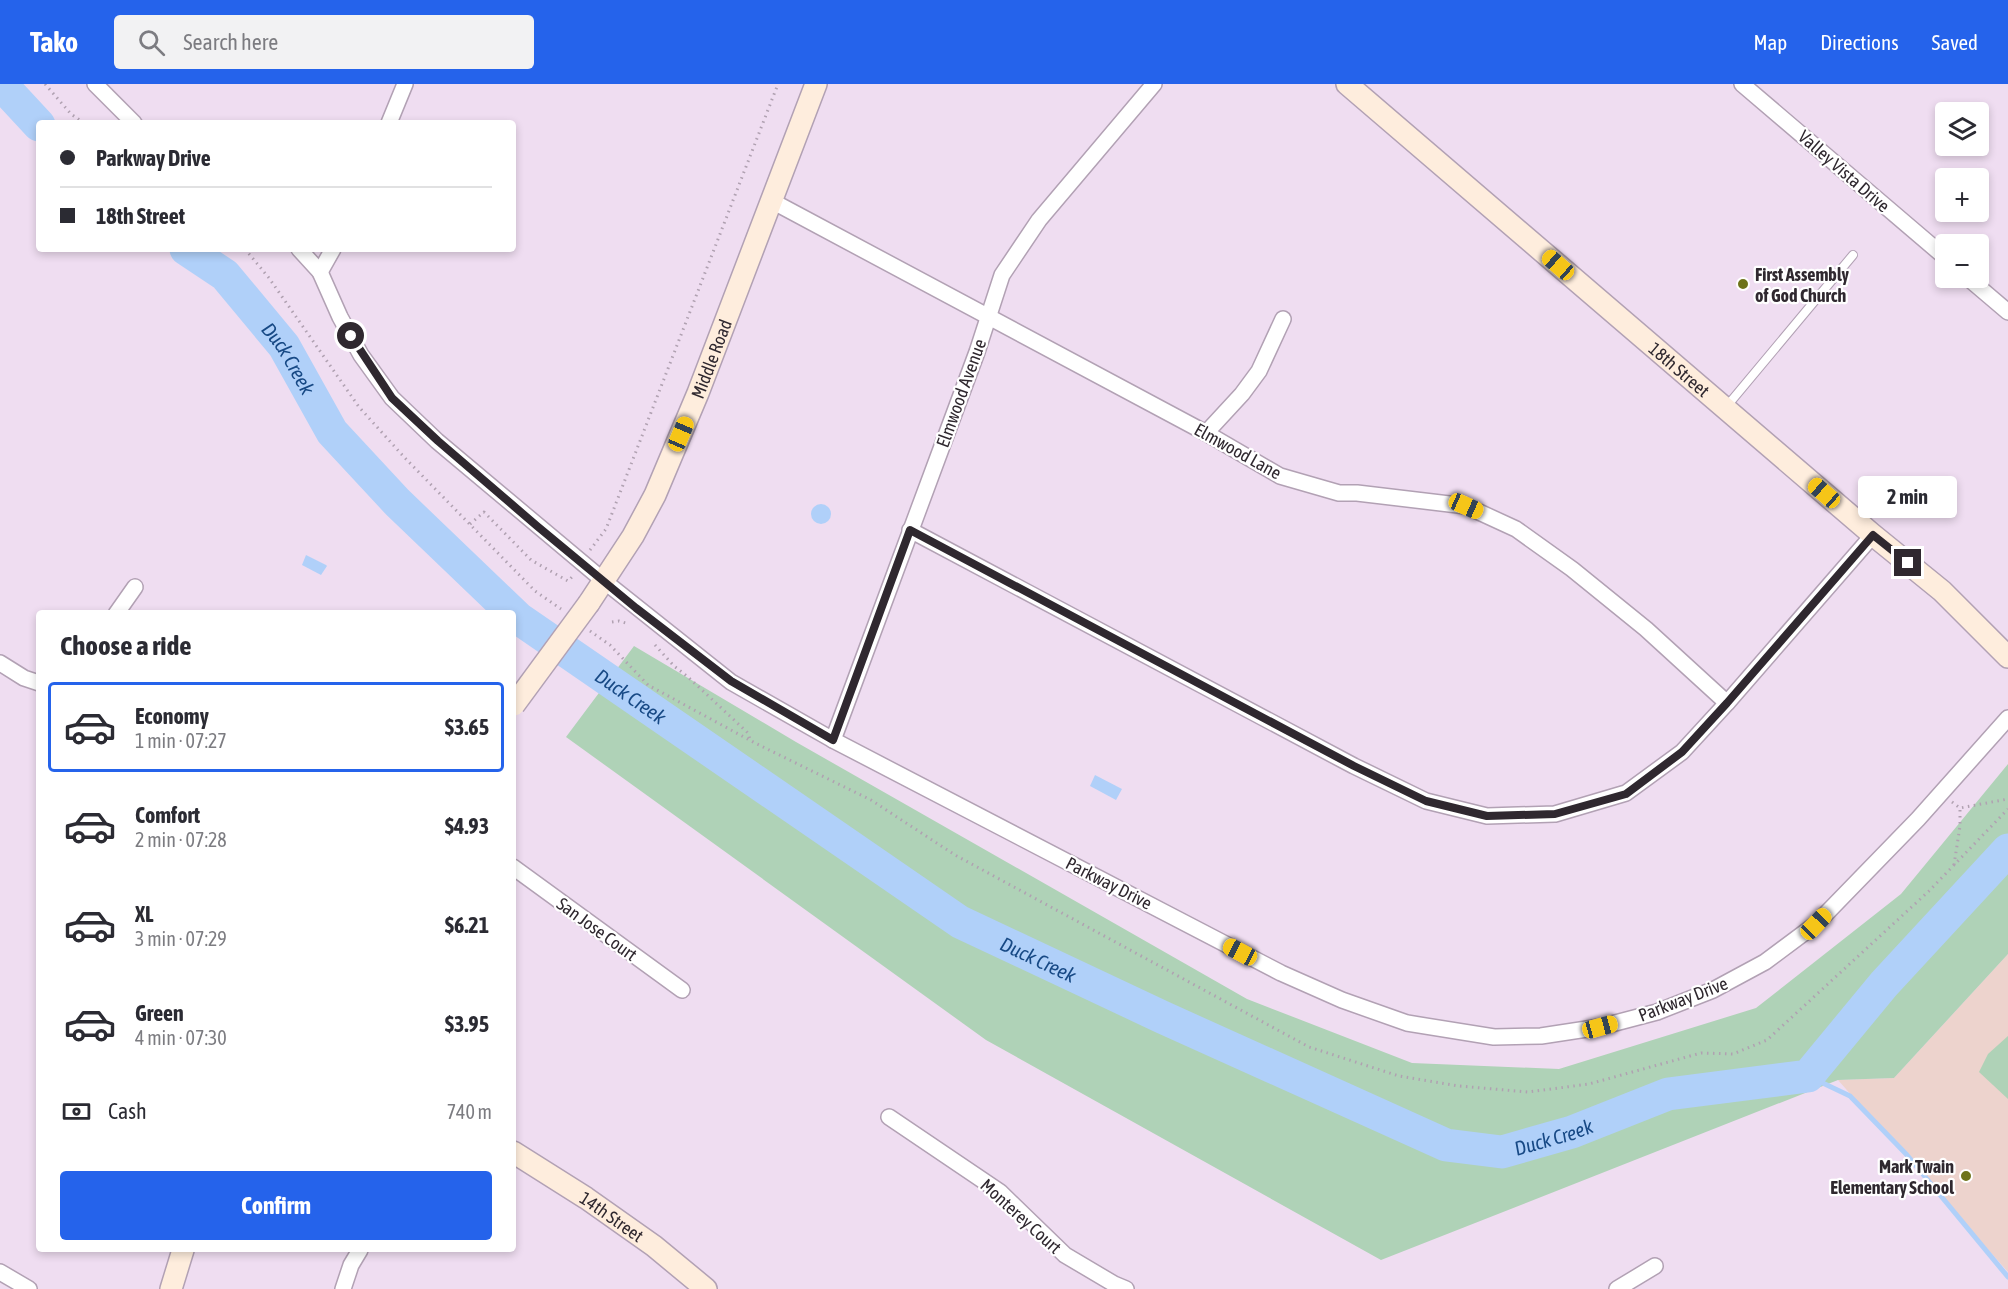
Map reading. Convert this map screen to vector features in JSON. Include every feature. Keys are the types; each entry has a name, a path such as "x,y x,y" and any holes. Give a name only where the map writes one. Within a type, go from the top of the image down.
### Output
{"street":[{"path":"95,84 131,120"},
{"path":"390,120 405,84"},
{"name":"Middle Road","path":"516,701 604,581 633,536 655,495 698,393 816,84"},
{"name":"Elmwood Avenue","path":"833,740 977,352 1002,275 1039,220 1154,84"},
{"name":"18th Street","path":"1347,84 1873,535 1942,591 2008,657"},
{"name":"Valley Vista Drive","path":"1742,84 1935,249"},
{"name":"Elmwood Lane","path":"770,200 1206,433 1280,476 1339,493 1357,493 1466,506 1516,529 1572,569 1646,628 1727,703"},
{"name":"Parkway Drive","path":"302,252 320,272 340,317 362,355 392,398 438,441 604,581 731,681 833,740 1281,973 1407,1023 1494,1037 1541,1036 1600,1027 1657,1012 1713,990 1765,962 1816,924 1941,793 2008,718"},
{"path":"320,272 331,252"},
{"path":"1980,288 2008,312"},
{"path":"1206,433 1242,394 1259,371 1283,319"},
{"path":"910,530 1354,766 1426,801 1487,816 1555,814 1626,794 1682,752 1873,535"},
{"path":"119,610 135,586"},
{"path":"0,663 24,678 36,682"},
{"name":"San Jose Court","path":"516,869 682,990"},
{"name":"Monterey Court","path":"889,1117 1000,1192 1065,1255 1126,1289"},
{"name":"14th Street","path":"516,1154 586,1198 654,1246 706,1289"},
{"path":"171,1289 182,1252"},
{"path":"343,1289 351,1265 359,1252"},
{"path":"1617,1289 1655,1266"},
{"path":"0,1272 29,1289"}],"lane":[{"path":"1726,408 1853,255"}],"path":[{"path":"45,84 80,120"},
{"path":"588,553 606,529 778,84"},
{"path":"247,252 269,278 359,407 536,591 567,614"},
{"path":"470,524 484,512 531,560 568,581 572,578"},
{"path":"612,622 619,621 629,624 638,630"},
{"path":"584,626 610,645 648,686 750,741 871,800 955,855 1309,1047 1399,1076 1459,1086 1528,1092 1589,1084 1701,1053 1733,1054 1767,1041 1954,866 2008,809"},
{"path":"654,643 674,666 748,733 750,741"},
{"path":"1941,793 1960,808 2008,799"},
{"path":"1954,866 1960,826 1960,808"}],"shaded area":[{"name":"Mark Twain Elementary School","path":"2008,954 2008,1272 1838,1080 1894,1078"}],"green space":[{"path":"634,646 796,742 1247,999 1412,1063 1559,1069 1756,1008 1901,894 2008,764 2008,954 1894,1078 1838,1080 1381,1260 986,1040 566,737"},
{"path":"2008,1036 2008,1099 1979,1072 1988,1054"}],"water":[{"path":"821,504 828,507 831,514 828,521 821,524 814,521 811,514 814,507"},
{"path":"306,555 327,566 321,575 302,565"},
{"path":"1095,775 1122,789 1116,800 1090,786"}],"waterway":[{"name":"Duck Creek","path":"1,84 36,122"},
{"name":"Duck Creek","path":"190,252 225,275 284,346 332,432 397,502 510,610"},
{"name":"Duck Creek","path":"516,616 960,922 1162,1017 1446,1145 1502,1152 1572,1132 1668,1094 1808,1076 1884,984 2008,850"},
{"path":"1808,1076 1850,1096 1907,1155 2008,1277"}],"place":[{"name":"First Assembly of God Church","path":"1743,284"},
{"name":"Mark Twain Elementary School","path":"1966,1176"}],"route":[{"path":"351,336 392,398 537,526 636,608 731,681 833,740 910,530 1354,766 1426,801 1487,816 1555,814 1626,794 1682,752 1873,535 1908,563"}]}
